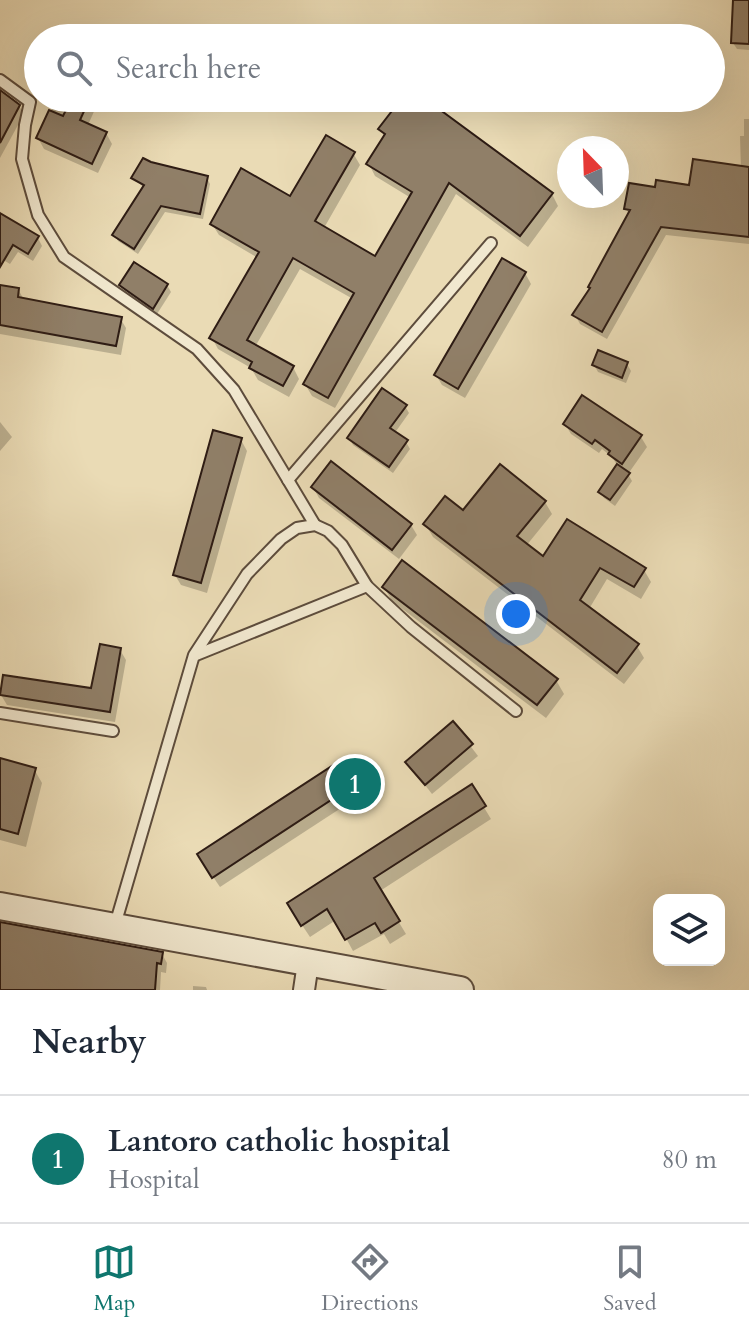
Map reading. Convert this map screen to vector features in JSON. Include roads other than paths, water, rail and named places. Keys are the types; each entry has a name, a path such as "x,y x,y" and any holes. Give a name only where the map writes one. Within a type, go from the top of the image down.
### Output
{"street":[{"path":"0,906 308,963 408,985 460,990"},
{"path":"304,990 308,963"}],"lane":[{"path":"0,80 24,98"},
{"path":"28,112 22,159 38,215 64,257 197,349 234,390 315,525"},
{"path":"288,480 491,243"},
{"path":"115,927 194,655 247,574 281,539 297,528 315,525 328,531 342,545 367,586 411,627 516,711"},
{"path":"194,655 367,586"},
{"path":"0,713 113,731"}],"place":[{"name":"Lantoro catholic hospital","path":"355,784"}]}
